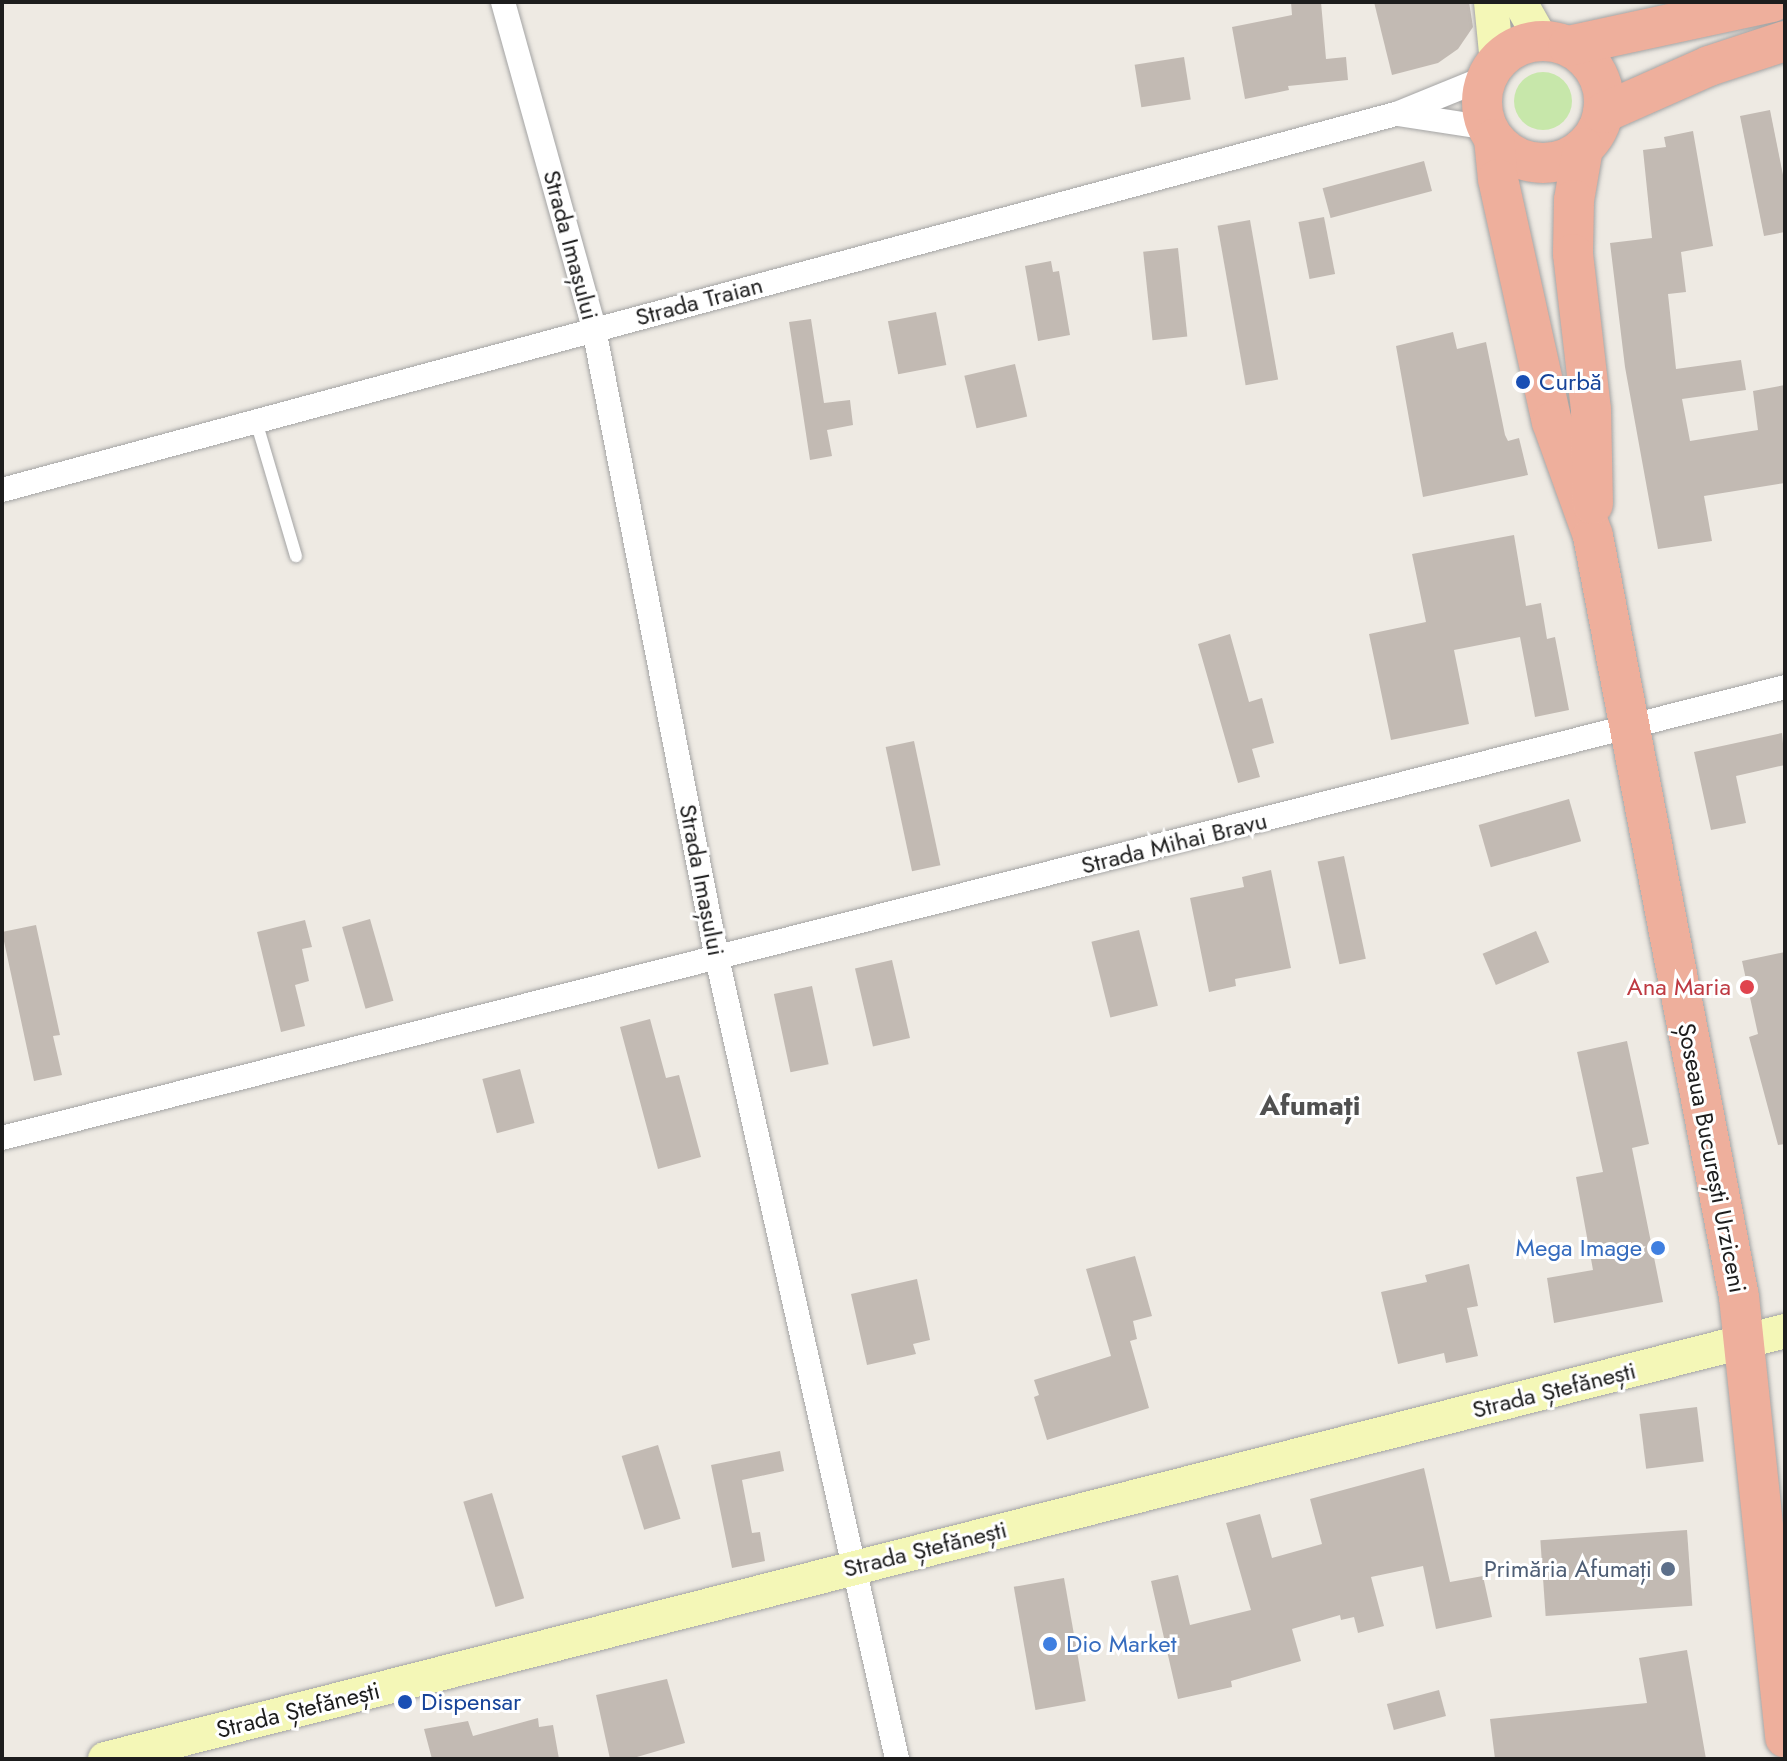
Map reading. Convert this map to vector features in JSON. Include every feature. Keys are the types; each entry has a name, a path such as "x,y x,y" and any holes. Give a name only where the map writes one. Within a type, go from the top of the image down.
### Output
{"highway":[{"path":"1492,70 1525,44 1555,43 1772,2"},
{"path":"1555,43 1597,73 1603,113 1709,66 1785,41"},
{"name":"Șoseaua București Urziceni","path":"1492,70 1482,94 1498,179 1552,422 1593,536 1746,1341 1785,1738"},
{"name":"Șoseaua București Urziceni","path":"1593,536 1591,410 1573,254 1574,200 1583,148 1603,113"},
{"path":"1491,134 1527,161 1547,163 1583,148"}],"main road":[{"path":"1491,2 1492,70"},
{"path":"1520,2 1555,43"},
{"name":"Strada Ștefănești","path":"105,1759 1785,1331"}],"street":[{"name":"Strada Imașului","path":"503,2 594,329 717,958 897,1759"},
{"name":"Strada Traian","path":"2,490 1396,114 1492,70"},
{"name":"Strada Traian","path":"1396,114 1491,134"},
{"name":"Strada Mihai Bravu","path":"2,1138 1785,687"}],"lane":[{"path":"256,421 296,556"}],"green space":[{"path":"1543,72 1564,80 1572,101 1564,122 1543,130 1522,122 1514,101 1522,80"}],"building":[{"path":"1291,2 1321,2 1326,59 1346,57 1348,80 1288,86 1289,90 1245,99 1232,27 1292,15"},
{"path":"1374,2 1469,2 1473,27 1458,49 1438,63 1392,75"},
{"path":"1184,57 1191,99 1141,107 1135,65"},
{"path":"1770,110 1785,185 1785,232 1764,236 1740,116"},
{"path":"1693,131 1713,246 1681,252 1686,292 1668,294 1676,369 1741,360 1746,390 1682,399 1690,441 1758,430 1753,391 1785,385 1785,483 1704,496 1712,541 1658,549 1625,367 1610,243 1652,238 1643,150 1666,147 1664,137"},
{"path":"1424,161 1432,191 1331,218 1323,188"},
{"path":"1324,217 1335,274 1310,279 1298,222"},
{"path":"1250,220 1278,380 1246,385 1218,226"},
{"path":"1178,248 1187,337 1152,340 1143,252"},
{"path":"1051,261 1053,272 1059,271 1070,335 1038,341 1025,266"},
{"path":"936,312 946,365 898,374 888,321"},
{"path":"811,319 824,403 850,400 853,425 827,430 832,456 810,460 789,322"},
{"path":"1453,332 1457,349 1486,342 1505,435 1508,441 1519,438 1528,475 1423,497 1396,346"},
{"path":"1015,364 1027,417 976,428 964,376"},
{"path":"1514,535 1526,606 1541,603 1547,639 1555,637 1569,710 1535,717 1520,637 1454,650 1469,724 1391,740 1369,634 1426,622 1412,554"},
{"path":"1230,634 1249,702 1262,698 1274,743 1252,749 1260,777 1238,783 1198,644"},
{"path":"1782,733 1785,765 1736,776 1746,823 1711,830 1694,752"},
{"path":"914,741 940,865 912,871 886,747"},
{"path":"1569,799 1581,841 1491,867 1479,825"},
{"path":"1344,856 1366,959 1339,964 1318,862"},
{"path":"1271,870 1291,968 1235,979 1236,986 1209,992 1190,898 1244,887 1242,877"},
{"path":"370,919 393,1001 366,1009 342,927"},
{"path":"305,920 312,947 302,949 309,981 295,985 305,1026 281,1032 257,932"},
{"path":"36,925 60,1035 53,1036 62,1075 34,1081 2,932"},
{"path":"1139,930 1158,1006 1110,1018 1091,942"},
{"path":"1536,931 1549,962 1496,985 1483,954"},
{"path":"1785,952 1785,1144 1778,1145 1749,1037 1758,1034 1742,961"},
{"path":"892,960 910,1038 873,1046 855,969"},
{"path":"812,986 829,1064 790,1072 774,994"},
{"path":"650,1019 666,1078 679,1075 701,1157 658,1169 620,1027"},
{"path":"1627,1041 1649,1144 1632,1148 1663,1302 1554,1323 1547,1278 1593,1270 1576,1177 1603,1172 1577,1052"},
{"path":"520,1069 534,1123 497,1133 482,1079"},
{"path":"1135,1256 1152,1316 1133,1321 1137,1339 1130,1341 1149,1408 1047,1440 1034,1397 1039,1395 1034,1380 1111,1356 1086,1269"},
{"path":"1469,1264 1478,1306 1467,1308 1478,1356 1446,1363 1444,1353 1398,1364 1381,1292 1427,1282 1425,1275"},
{"path":"917,1279 930,1340 913,1344 916,1354 867,1365 851,1294"},
{"path":"1697,1407 1704,1462 1646,1469 1639,1414"},
{"path":"658,1445 681,1519 644,1530 622,1456"},
{"path":"780,1451 784,1471 742,1480 752,1533 760,1532 765,1561 732,1568 711,1465"},
{"path":"1424,1468 1450,1582 1483,1576 1492,1617 1436,1629 1423,1566 1371,1577 1384,1626 1358,1633 1354,1617 1341,1620 1340,1615 1292,1629 1301,1661 1231,1681 1232,1687 1178,1699 1151,1581 1178,1575 1190,1625 1251,1610 1226,1523 1260,1514 1272,1558 1322,1544 1310,1499"},
{"path":"492,1493 524,1598 495,1607 463,1502"},
{"path":"1687,1530 1692,1606 1546,1616 1540,1540"},
{"name":"Dio Market","path":"1064,1578 1086,1701 1035,1710 1014,1587"},
{"path":"1687,1650 1706,1759 1495,1759 1490,1719 1647,1703 1639,1658"},
{"path":"667,1679 685,1743 630,1759 610,1759 596,1695"},
{"path":"1439,1690 1446,1716 1394,1730 1387,1704"},
{"path":"538,1718 539,1727 553,1725 559,1759 432,1759 424,1729 468,1721 473,1736"}],"place":[{"name":"Curbă","path":"1523,382"},
{"name":"Ana Maria","path":"1747,987"},
{"name":"Mega Image","path":"1658,1248"},
{"name":"Primăria Afumați","path":"1668,1569"},
{"name":"Dio Market","path":"1050,1644"},
{"name":"Dispensar","path":"405,1702"}],"district":[{"name":"Afumați","path":"1310,1106"}]}
